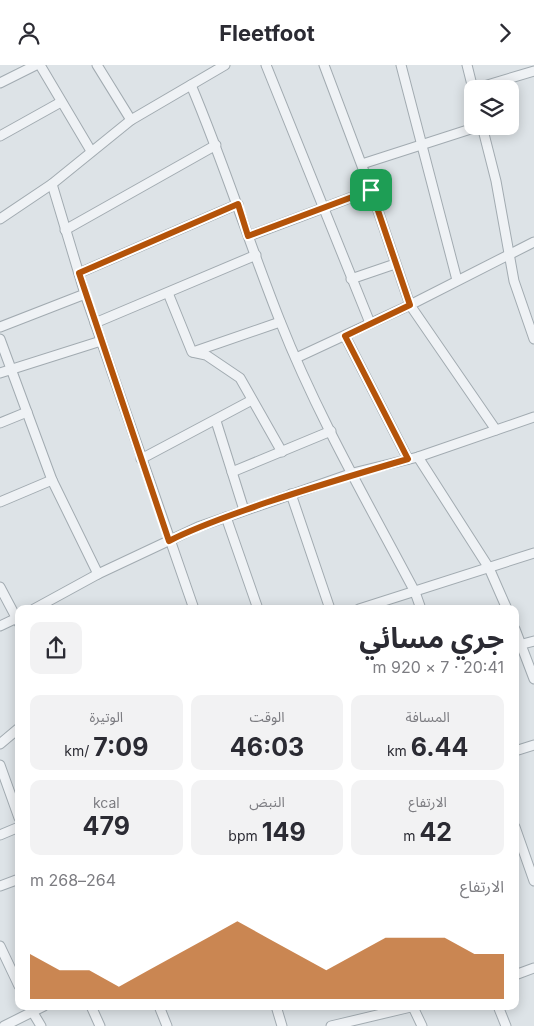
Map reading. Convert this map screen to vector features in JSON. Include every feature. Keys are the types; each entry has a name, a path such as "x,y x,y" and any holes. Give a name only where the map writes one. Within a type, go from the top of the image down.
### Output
{"street":[{"path":"0,83 38,65 91,151"},
{"path":"97,65 131,120"},
{"path":"0,219 52,184 131,120 226,65"},
{"path":"266,65 370,323"},
{"path":"324,65 362,164 410,305 496,430"},
{"path":"402,65 457,280"},
{"path":"467,65 471,80"},
{"path":"504,80 534,71"},
{"path":"191,85 216,145 280,322 331,431 415,592 420,605"},
{"path":"0,136 61,102"},
{"path":"362,164 464,132"},
{"path":"483,135 496,181 514,281 534,339"},
{"path":"65,230 216,145"},
{"path":"52,184 85,294 140,459 193,605"},
{"path":"248,236 371,190"},
{"path":"79,273 238,204"},
{"path":"296,358 410,305 534,242"},
{"path":"95,323 256,255"},
{"path":"351,279 396,264"},
{"path":"168,293 192,352"},
{"path":"0,327 85,294"},
{"path":"192,352 280,322"},
{"path":"345,336 408,459"},
{"path":"0,339 52,480 98,574"},
{"path":"0,373 101,341"},
{"path":"192,352 206,355 240,379 282,452"},
{"path":"140,459 216,421 252,400"},
{"path":"0,423 27,412"},
{"path":"41,605 98,574 193,529 353,473 418,457 534,417"},
{"path":"216,421 244,510"},
{"path":"232,472 331,431"},
{"path":"418,457 489,568 504,605"},
{"path":"0,502 52,480"},
{"path":"291,494 329,605"},
{"path":"226,517 257,605"},
{"path":"372,605 534,553"},
{"path":"0,587 15,614"},
{"path":"0,626 15,620"},
{"path":"519,645 534,641"},
{"path":"519,647 534,679"},
{"path":"0,744 15,731"},
{"path":"519,750 534,745"},
{"path":"0,765 15,807"},
{"path":"0,835 15,829"},
{"path":"519,853 534,881"},
{"path":"0,887 15,881"},
{"path":"0,946 15,978"},
{"path":"519,974 534,968"},
{"path":"4,1026 28,1010"},
{"path":"31,1010 41,1026"},
{"path":"93,1010 100,1026"},
{"path":"161,1010 167,1026"},
{"path":"277,1010 282,1026"},
{"path":"331,1026 378,1010"},
{"path":"416,1010 422,1026"},
{"path":"500,1010 506,1026"}],"route":[{"path":"371,190 410,305 345,336 408,459 353,473 237,512 193,529 169,541 79,273 238,204 248,236 371,190"}]}
